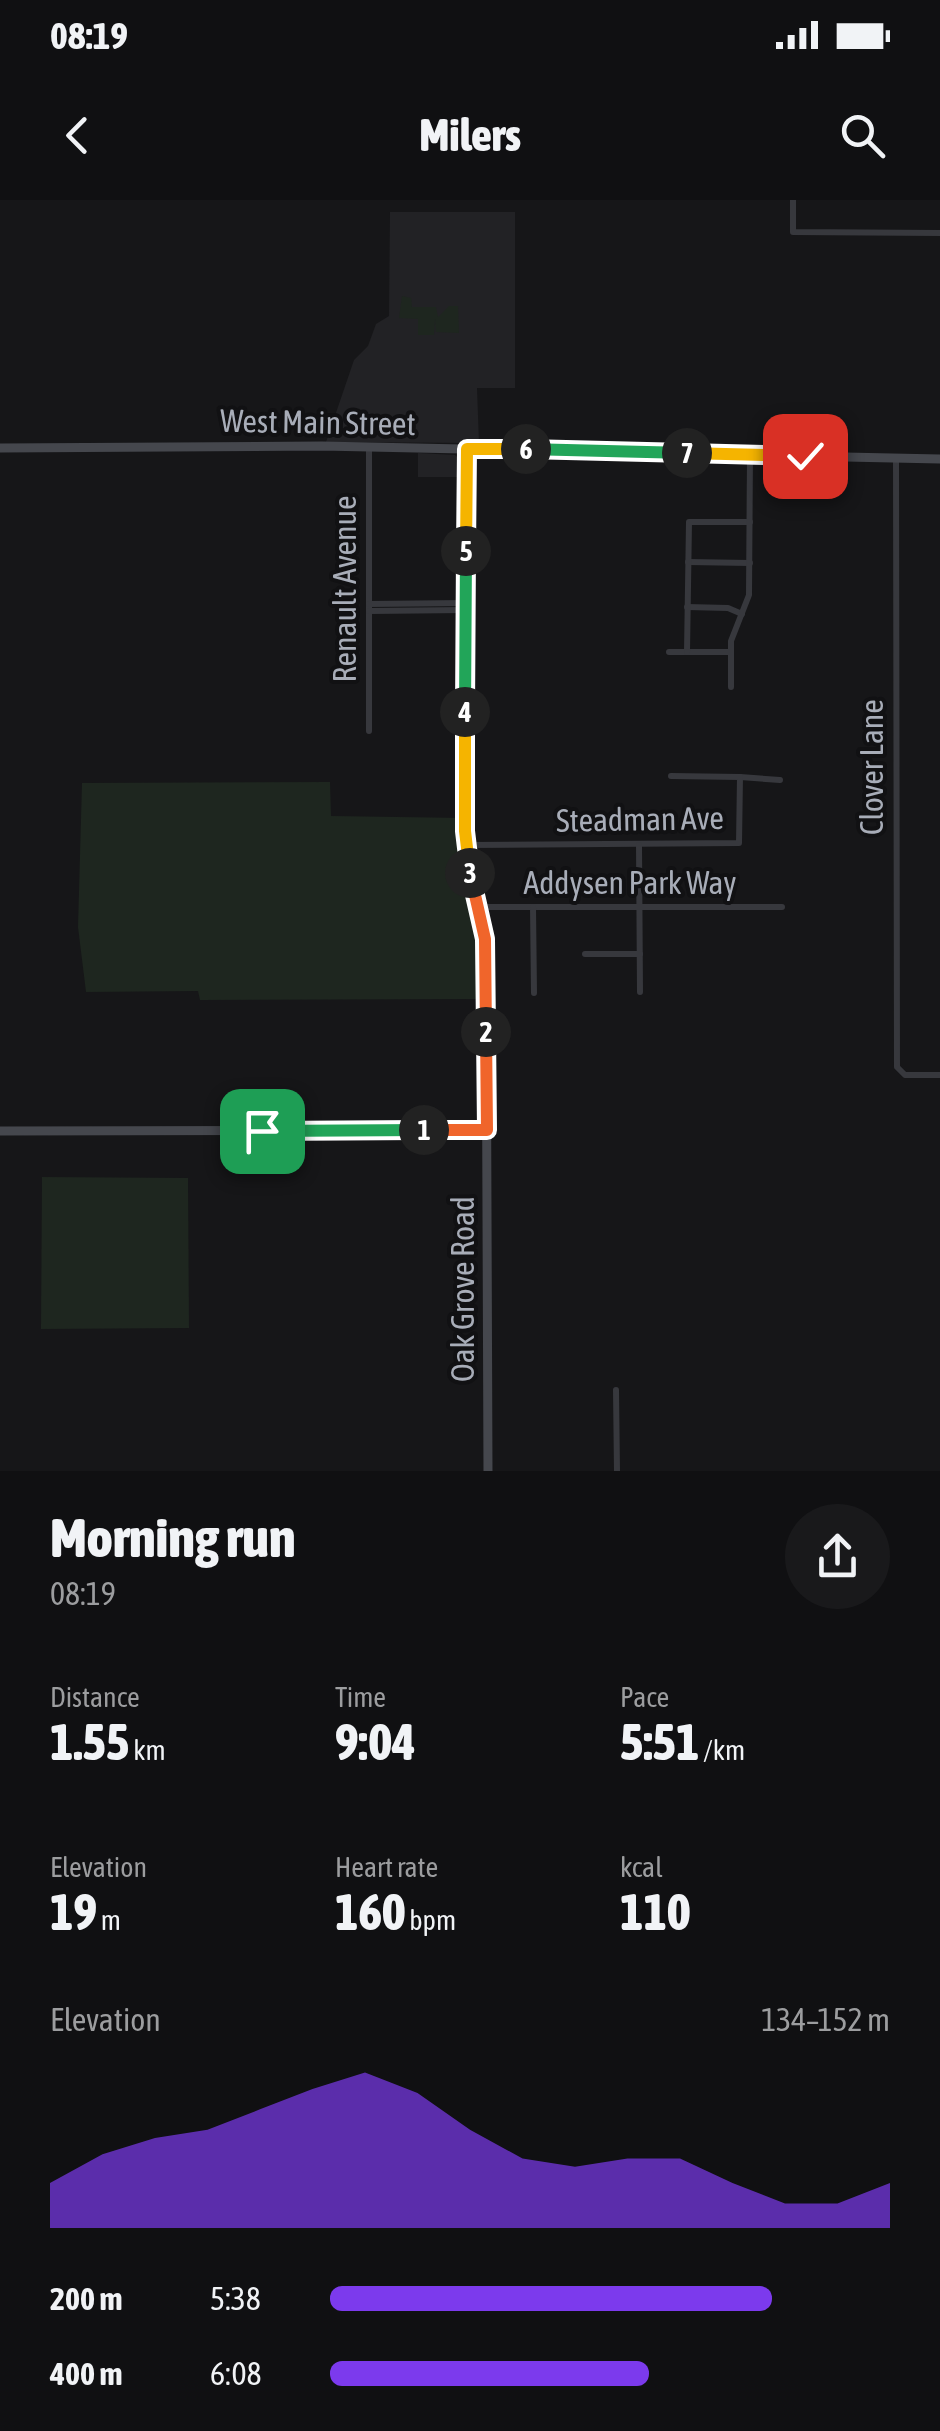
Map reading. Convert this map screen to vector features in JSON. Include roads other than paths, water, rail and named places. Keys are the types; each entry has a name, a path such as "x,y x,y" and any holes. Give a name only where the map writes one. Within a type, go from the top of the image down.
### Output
{"street":[{"path":"792,200 793,232 940,233"},
{"name":"West Main Street","path":"0,448 467,449 896,459"},
{"name":"Renault Avenue","path":"369,448 369,731"},
{"name":"Oak Grove Road","path":"467,449 466,845 486,955 488,1471"},
{"path":"732,687 734,627 749,595 750,454"},
{"path":"896,459 940,459"},
{"name":"Clover Lane","path":"896,459 896,1029 901,1074 940,1075"},
{"path":"687,652 688,522 750,522"},
{"path":"688,562 750,562"},
{"path":"369,607 465,607"},
{"path":"687,607 728,608 742,614"},
{"path":"669,652 731,652"},
{"name":"Steadman Ave","path":"466,845 740,844 740,777 670,776"},
{"path":"740,777 780,780"},
{"path":"639,846 640,992"},
{"name":"Addysen Park Way","path":"479,907 782,907"},
{"path":"533,907 534,993"},
{"path":"585,954 640,954"},
{"path":"0,1131 487,1130"},
{"path":"616,1390 618,1471"}]}
